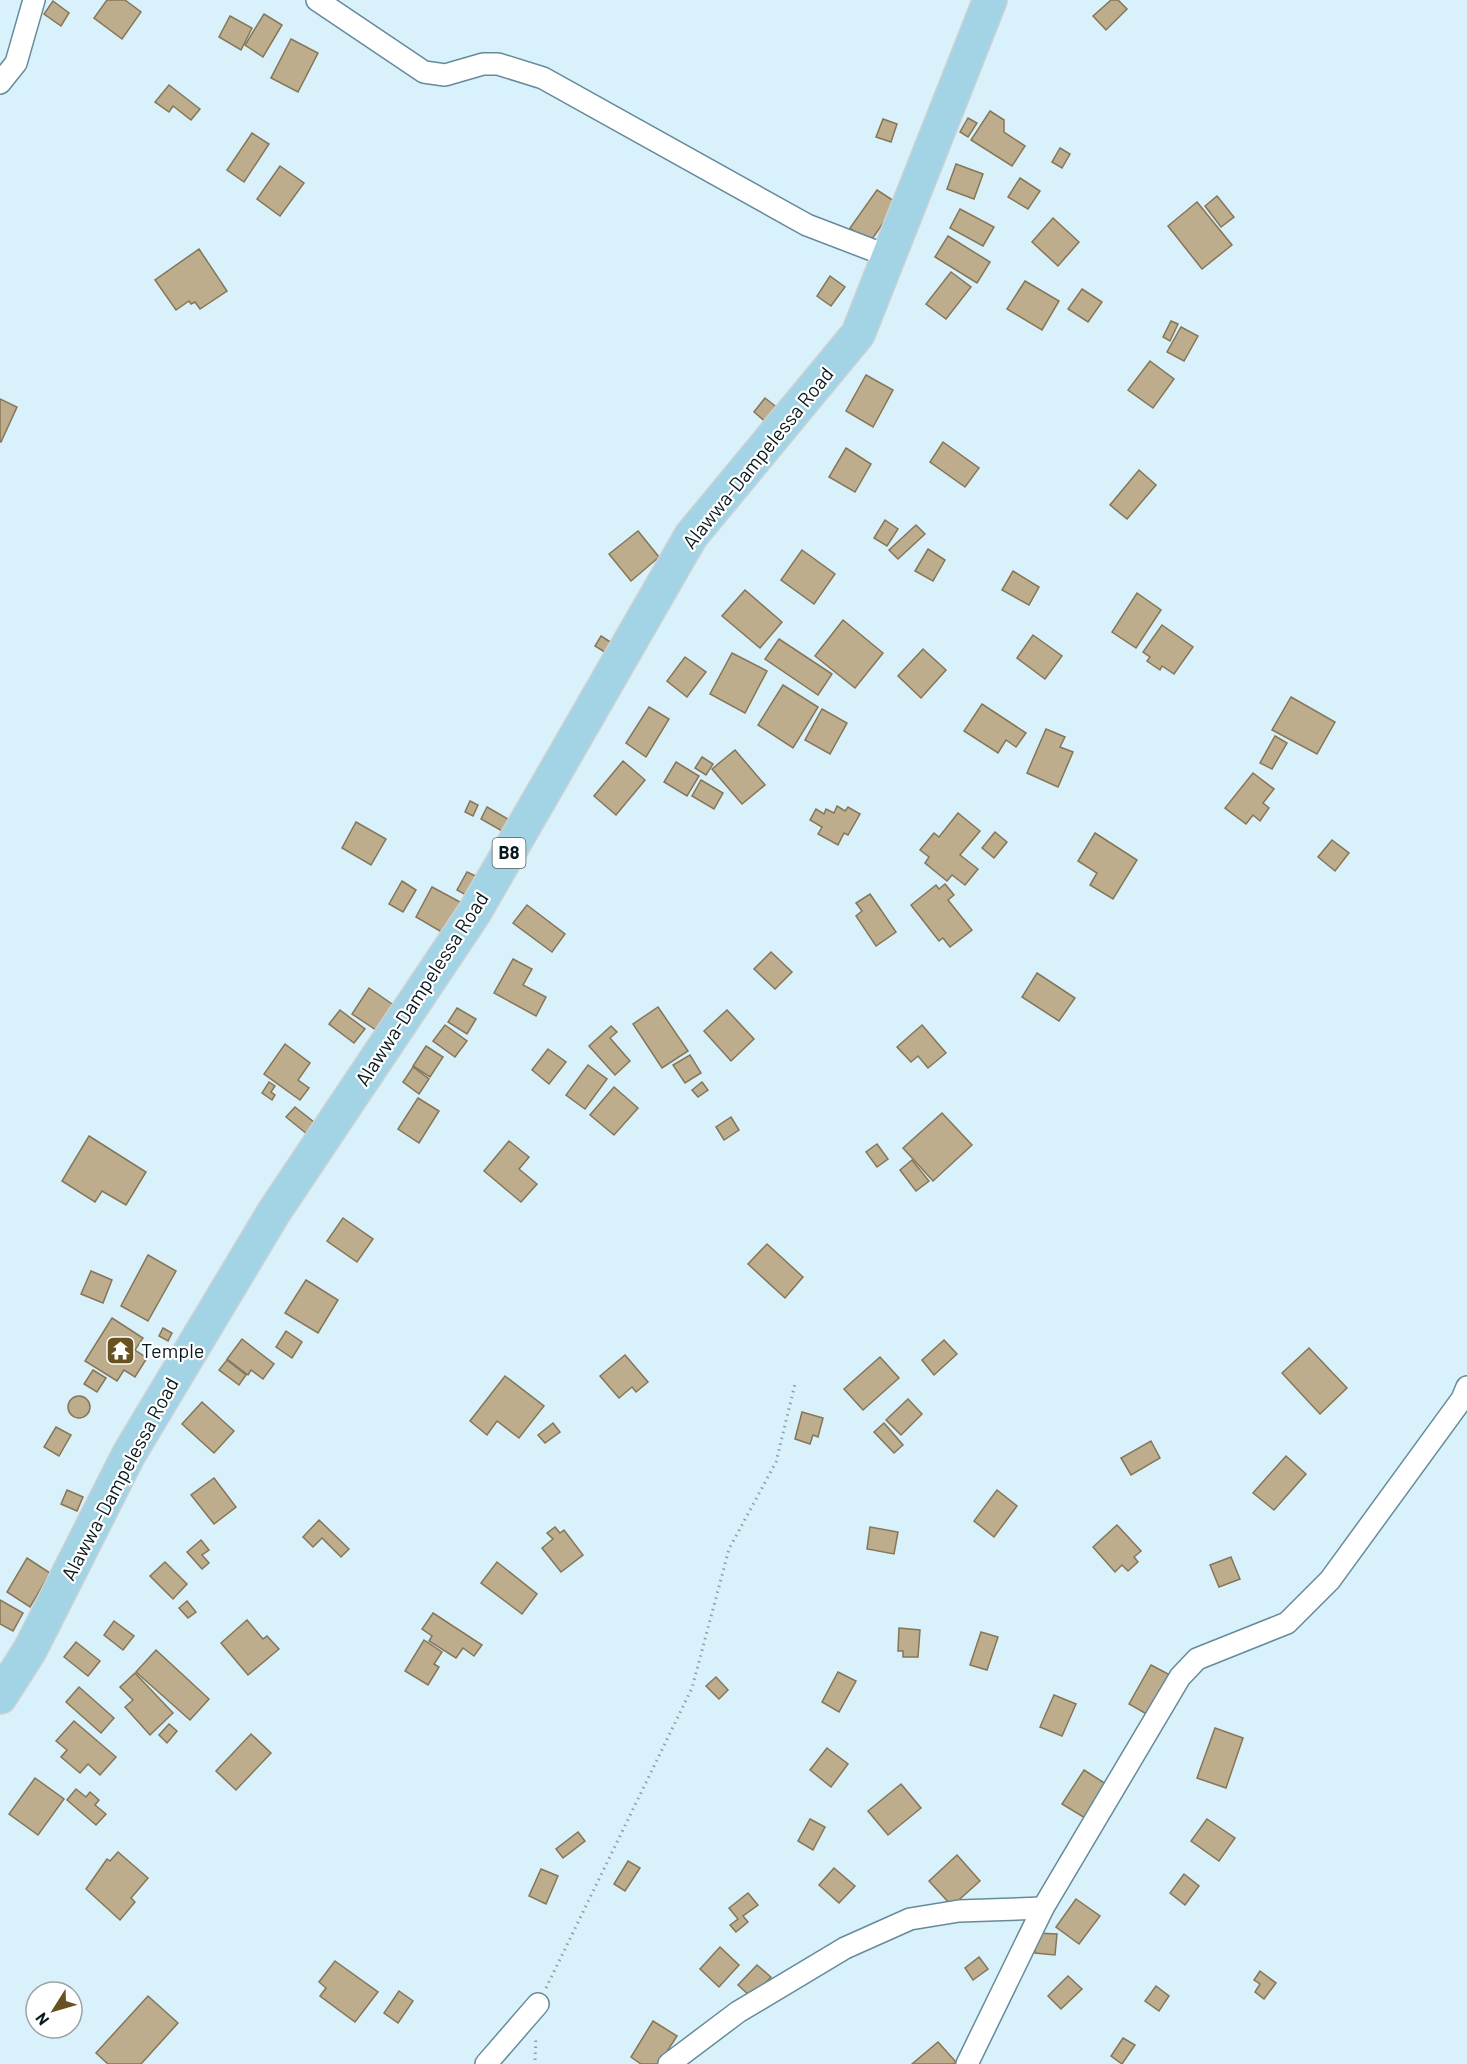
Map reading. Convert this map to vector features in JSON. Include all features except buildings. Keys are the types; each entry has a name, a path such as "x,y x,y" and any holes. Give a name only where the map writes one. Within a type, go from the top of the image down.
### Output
{"main road":[{"name":"Alawwa-Dampelessa Road","path":"0,1697 30,1650 129,1454 274,1212 474,913 691,536 858,334 990,0"}],"street":[{"path":"0,83 16,63 34,0"},
{"path":"317,0 424,72 445,75 483,64 498,64 543,78 807,225 888,256"},
{"path":"967,2064 1043,1908 1180,1677 1197,1659 1287,1623 1330,1580 1462,1399 1467,1387"},
{"path":"669,2064 738,2012 845,1948 910,1919 959,1911 1043,1908"},
{"path":"486,2064 538,2004"}],"path":[{"path":"535,2060 538,2004 692,1688 729,1549 776,1462 795,1384"}],"place":[{"name":"Temple","path":"120,1351"}]}
